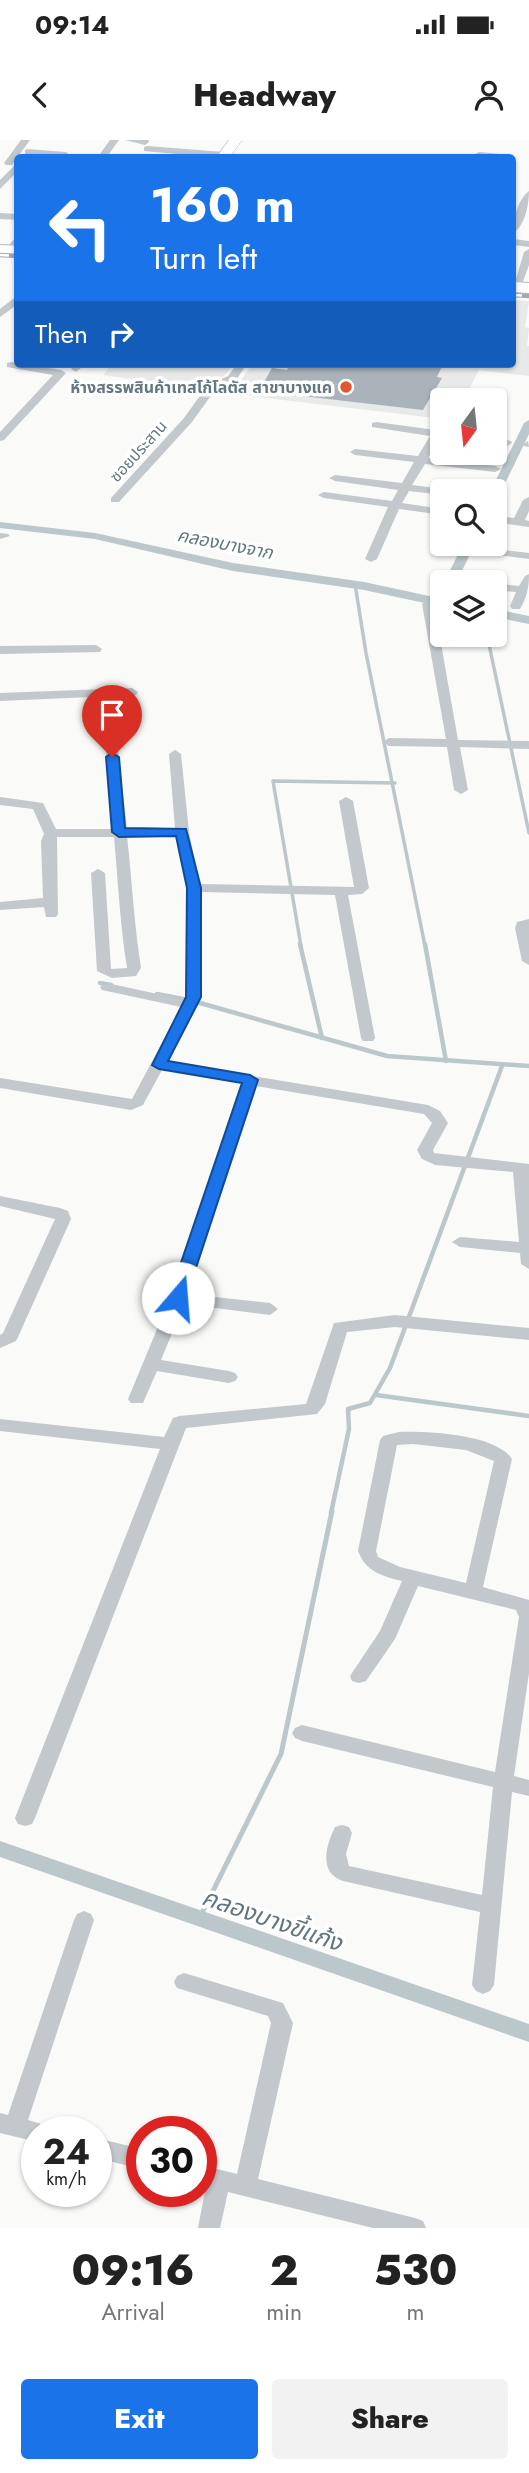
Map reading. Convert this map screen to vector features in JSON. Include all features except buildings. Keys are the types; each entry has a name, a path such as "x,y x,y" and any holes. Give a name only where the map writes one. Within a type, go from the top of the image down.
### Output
{"main road":[{"path":"225,154 236,140"}],"street":[{"path":"104,154 115,140"},
{"path":"130,140 146,145 209,154"},
{"path":"0,186 13,164"},
{"path":"516,223 529,194"},
{"path":"520,292 529,252"},
{"path":"0,314 14,302"},
{"path":"0,376 14,362"},
{"path":"0,438 61,373 40,368"},
{"name":"ซอยประสาน","path":"115,500 188,419 211,388 232,378 239,368"},
{"path":"376,425 430,433"},
{"path":"370,559 395,505 430,448"},
{"path":"355,452 495,470"},
{"path":"335,478 430,490"},
{"path":"324,495 430,510"},
{"path":"523,523 529,499"},
{"path":"507,553 529,556"},
{"path":"507,585 526,584 516,606"},
{"path":"428,604 461,790"},
{"path":"0,650 96,649"},
{"path":"0,697 132,692"},
{"path":"98,873 104,971 112,974 131,973 134,968 110,732"},
{"path":"389,742 529,745"},
{"path":"0,1083 131,1105 138,1102 159,1065 191,1001 194,888 182,832 175,754"},
{"path":"0,801 38,806 52,832"},
{"path":"194,888 341,892 362,888 346,801"},
{"path":"52,832 182,832"},
{"path":"0,906 51,908 48,841 52,832"},
{"path":"341,892 368,1038"},
{"path":"526,924 529,961"},
{"path":"107,987 191,1001"},
{"path":"159,1065 428,1111 435,1114 440,1123 425,1150 428,1156 435,1160 524,1168 528,1253 460,1242"},
{"path":"137,1399 178,1298 250,1080"},
{"path":"0,1201 62,1214 63,1219 10,1337 0,1342"},
{"path":"178,1298 270,1309"},
{"path":"25,1818 113,1598 179,1422 311,1410 316,1404 340,1327 395,1321 529,1334"},
{"path":"151,1364 229,1377"},
{"path":"0,1426 170,1444"},
{"path":"473,1592 503,1459 489,1450 401,1436 389,1440 367,1551 370,1561 381,1568 473,1592 515,1601 524,1605 528,1617 503,1783 484,1984"},
{"path":"359,1676 388,1634 414,1577"},
{"path":"302,1733 529,1788"},
{"path":"342,1833 335,1860 337,1869 343,1873 491,1906"},
{"path":"7,2125 84,1920"},
{"path":"184,1982 276,2009 282,2023 246,2185"},
{"path":"217,2179 415,2228"},
{"path":"209,2207 209,2228"}],"shaded area":[{"name":"ห้างสรรพสินค้าเทสโก้โลตัส สาขาบางแค","path":"516,300 529,301 525,327 529,328 529,376 479,370 470,388 430,388 430,417 232,394 249,368 516,368"},
{"path":"109,368 230,368 225,375 202,389 103,375"}],"waterway":[{"path":"501,479 529,423"},
{"name":"คลองบางจาก","path":"0,525 95,536 233,567 364,586 430,600"},
{"path":"456,570 463,556"},
{"path":"355,584 392,783"},
{"name":"คลองบางจาก","path":"507,615 529,620"},
{"path":"490,647 529,833"},
{"path":"301,946 273,781 392,783"},
{"path":"392,783 425,946"},
{"path":"300,944 322,1038"},
{"path":"425,944 446,1060"},
{"path":"100,983 111,985"},
{"path":"157,994 193,1001 322,1038"},
{"path":"322,1038 387,1056 446,1060"},
{"path":"446,1060 529,1066"},
{"path":"331,1513 349,1429 348,1409 370,1403 390,1368 502,1066"},
{"path":"376,1395 529,1416"},
{"path":"199,1919 281,1754 332,1511"},
{"name":"คลองบางขี้แก้ง","path":"0,1849 529,2033"}],"railway":[{"path":"0,255 14,256"},
{"path":"516,295 529,296"}],"place":[{"name":"ห้างสรรพสินค้าเทสโก้โลตัส สาขาบางแค","path":"346,387"}],"route":[{"path":"112,757 119,832 182,832 194,888 194,997 159,1065 250,1080 178,1298"}]}
